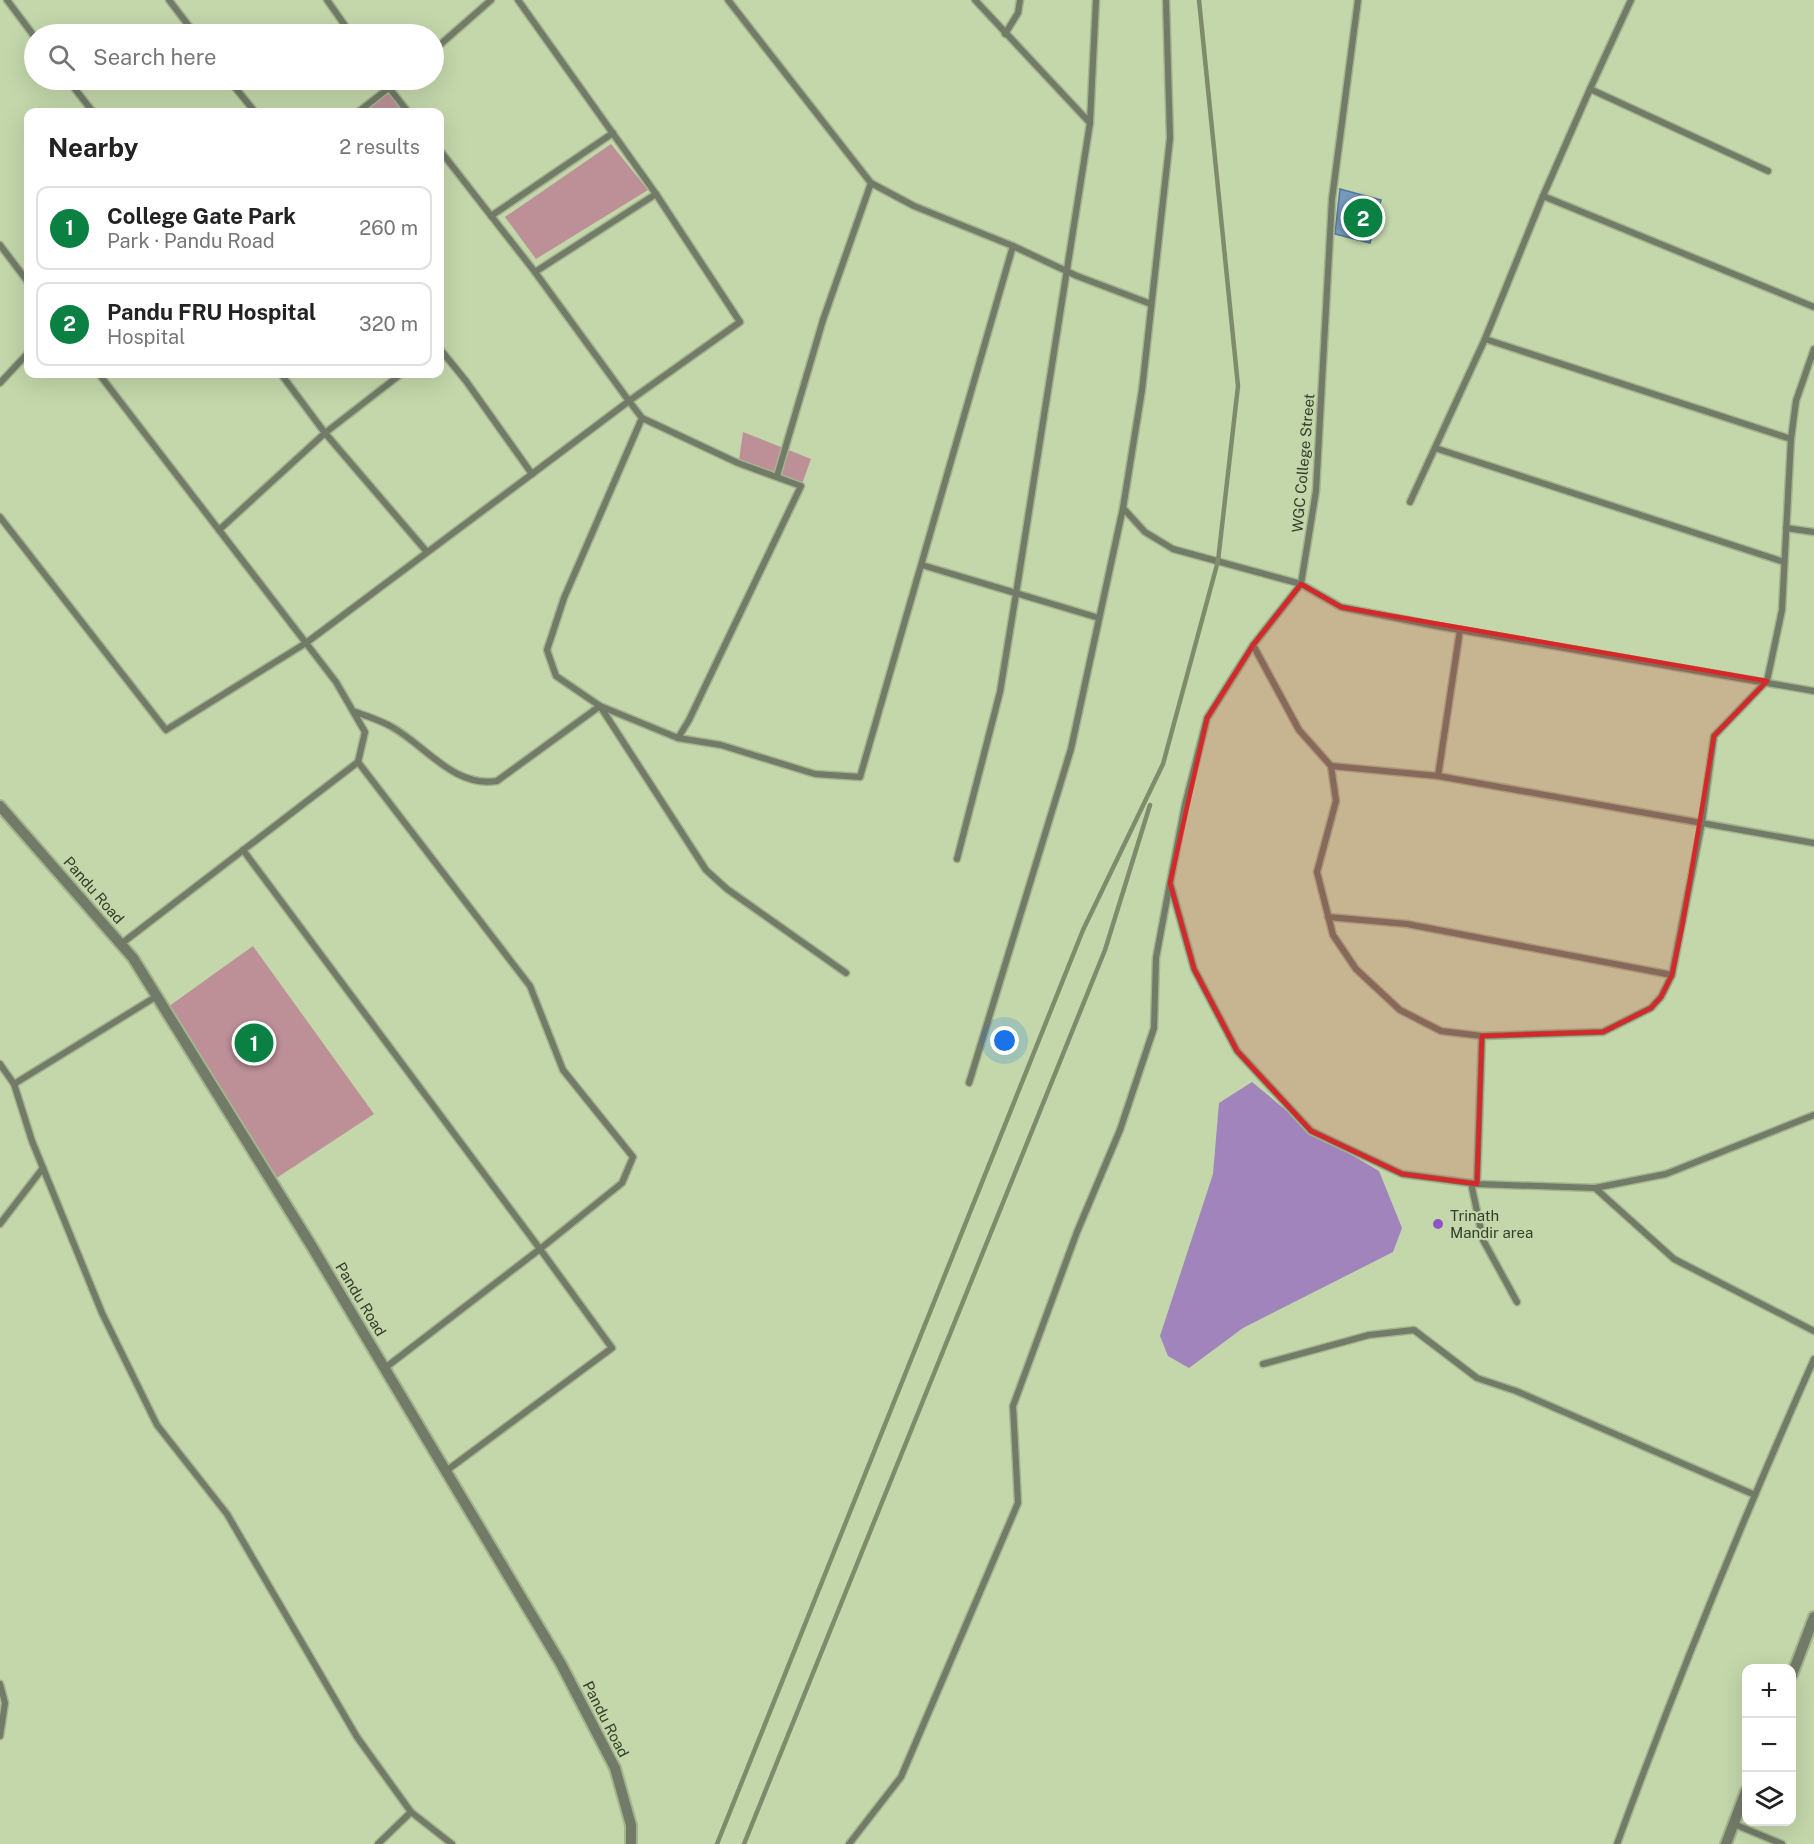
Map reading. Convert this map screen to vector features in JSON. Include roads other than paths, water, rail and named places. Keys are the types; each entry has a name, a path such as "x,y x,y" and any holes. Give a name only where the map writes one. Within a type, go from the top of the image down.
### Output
{"street":[{"path":"7,0 25,24"},
{"path":"169,0 187,24"},
{"path":"327,0 344,24"},
{"path":"444,41 491,0"},
{"path":"0,517 166,730 306,643 629,401 740,322 656,194 518,0"},
{"path":"728,0 871,183 914,206 1013,246 1066,271 1151,304"},
{"path":"975,0 1090,123"},
{"path":"1005,34 1018,13 1020,0"},
{"path":"957,859 1000,692 1016,594 1090,123 1096,0"},
{"path":"969,1083 1071,749 1123,508 1142,390 1170,138 1166,0"},
{"name":"WGC College Street","path":"1301,584 1316,491 1332,199 1358,0"},
{"path":"1410,502 1485,339 1543,196 1631,0"},
{"path":"1590,89 1768,171"},
{"path":"76,90 90,108"},
{"path":"238,90 252,108"},
{"path":"363,108 386,90"},
{"path":"391,90 405,108"},
{"path":"491,216 613,133"},
{"path":"444,158 535,272 642,418 738,463 801,486 694,710 678,738"},
{"path":"777,476 823,321 871,183"},
{"path":"535,272 656,194"},
{"path":"1543,196 1814,307"},
{"path":"0,245 24,277"},
{"path":"642,418 564,598 547,650 556,676 600,706 678,738 721,745 815,774 860,777 1013,246"},
{"path":"1485,339 1791,439"},
{"path":"1253,645 1299,730 1331,765 1336,801 1317,872 1333,935 1356,969 1400,1010 1441,1031 1482,1036 1603,1032 1651,1008 1661,997 1672,975 1702,822 1714,736 1767,681 1782,610 1791,439 1796,401 1814,349"},
{"path":"444,354 532,474"},
{"path":"0,383 24,357"},
{"path":"102,378 336,682 365,732 358,762 121,944"},
{"path":"284,378 325,433 427,552"},
{"path":"219,530 325,433 396,378"},
{"path":"1435,448 1784,562"},
{"path":"1123,508 1144,532 1173,549 1301,584 1341,607 1460,630 1767,681 1814,691"},
{"path":"1786,528 1814,532"},
{"path":"922,565 1099,618"},
{"path":"849,1844 902,1778 1018,1503 1013,1406 1077,1232 1120,1130 1154,1028 1156,958 1185,805 1207,718 1253,645 1301,584"},
{"path":"1438,776 1460,630"},
{"path":"352,711 392,727 464,778 481,784 497,781 600,706"},
{"path":"600,706 706,870 726,889 846,973"},
{"path":"358,762 530,986 563,1070 633,1157 622,1183 385,1368"},
{"path":"1331,765 1438,776 1814,843"},
{"name":"Pandu Road","path":"0,806 121,944 157,996 385,1368 561,1665 615,1768 631,1825 631,1844"},
{"path":"243,850 612,1348 446,1471"},
{"path":"1170,883 1194,969 1237,1051 1311,1131 1402,1174 1474,1184 1595,1188 1666,1174 1814,1115"},
{"path":"1328,917 1407,924 1672,975"},
{"path":"14,1084 157,996"},
{"path":"1482,1036 1474,1184 1483,1240 1517,1302"},
{"path":"0,1064 14,1084 43,1168 102,1313 157,1425 227,1514 357,1737 411,1812 452,1844"},
{"path":"0,1224 43,1168"},
{"path":"1595,1188 1674,1259 1814,1331"},
{"path":"1263,1364 1370,1335 1414,1330 1477,1378 1516,1391 1755,1495"},
{"path":"1617,1844 1662,1723 1755,1495 1814,1359"},
{"path":"1795,1664 1814,1617"},
{"path":"0,1684 5,1703 0,1736"},
{"path":"1726,1844 1742,1802"},
{"path":"378,1844 411,1812"},
{"path":"1734,1824 1782,1844"}],"railway":[{"path":"717,1844 1083,930 1163,764 1218,561 1238,386 1199,0"},
{"path":"744,1844 1105,950 1150,805"}],"place":[{"name":"Pandu FRU Hospital","path":"1363,218"},
{"name":"College Gate Park","path":"254,1043"},
{"name":"Trinath Mandir area","path":"1438,1224"}]}
